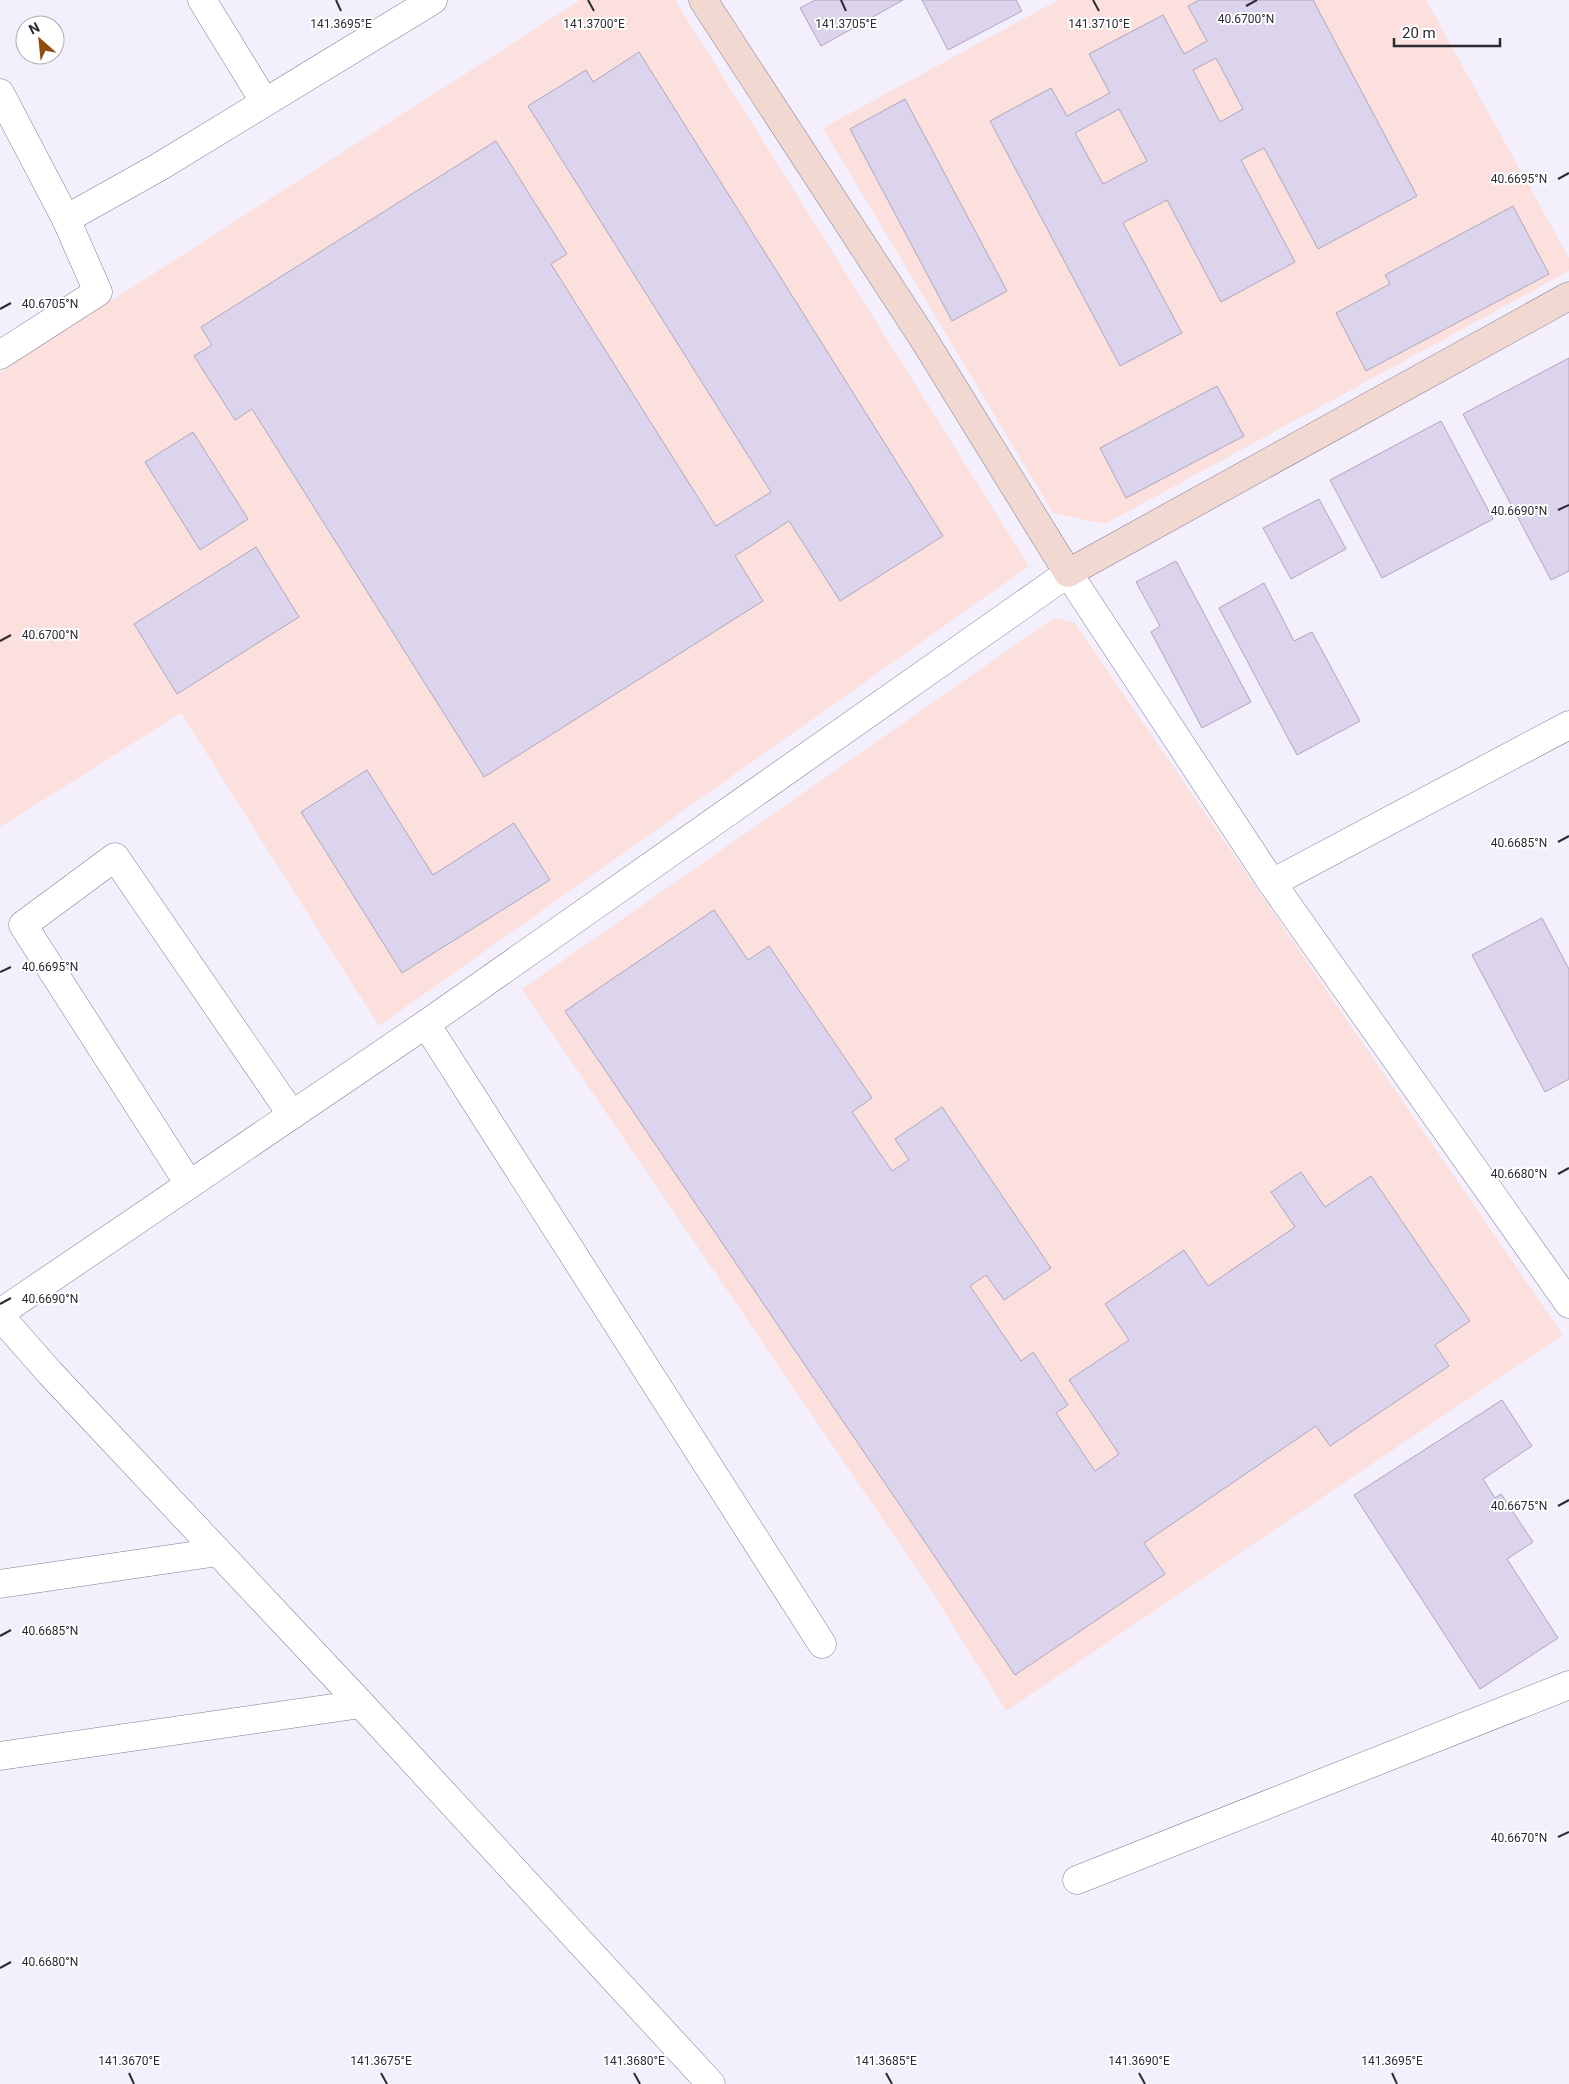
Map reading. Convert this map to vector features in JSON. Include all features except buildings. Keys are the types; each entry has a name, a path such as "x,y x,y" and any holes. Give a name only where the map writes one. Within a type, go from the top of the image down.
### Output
{"street":[{"path":"202,0 264,101"},
{"path":"66,219 159,167 264,101 433,0"},
{"path":"703,0 921,335 1068,573 1272,883 1569,1304"},
{"path":"0,93 66,219 98,292 0,355"},
{"path":"711,2084 361,1704 50,1373 0,1315 189,1184 426,1024 1068,573 1569,296"},
{"path":"1272,883 1569,724"},
{"path":"189,1184 23,925 115,857 292,1115"},
{"path":"426,1024 822,1644"},
{"path":"0,1584 218,1552"},
{"path":"1077,1880 1569,1685"},
{"path":"0,1756 361,1704"}],"shaded area":[{"path":"580,0 675,0 1029,566 379,1026 181,713 0,827 0,372"},
{"path":"1058,0 1426,0 1569,258 1569,271 1105,524 1053,513 823,128"},
{"path":"1054,618 1074,622 1563,1335 1006,1711 929,1587 522,989"}]}
